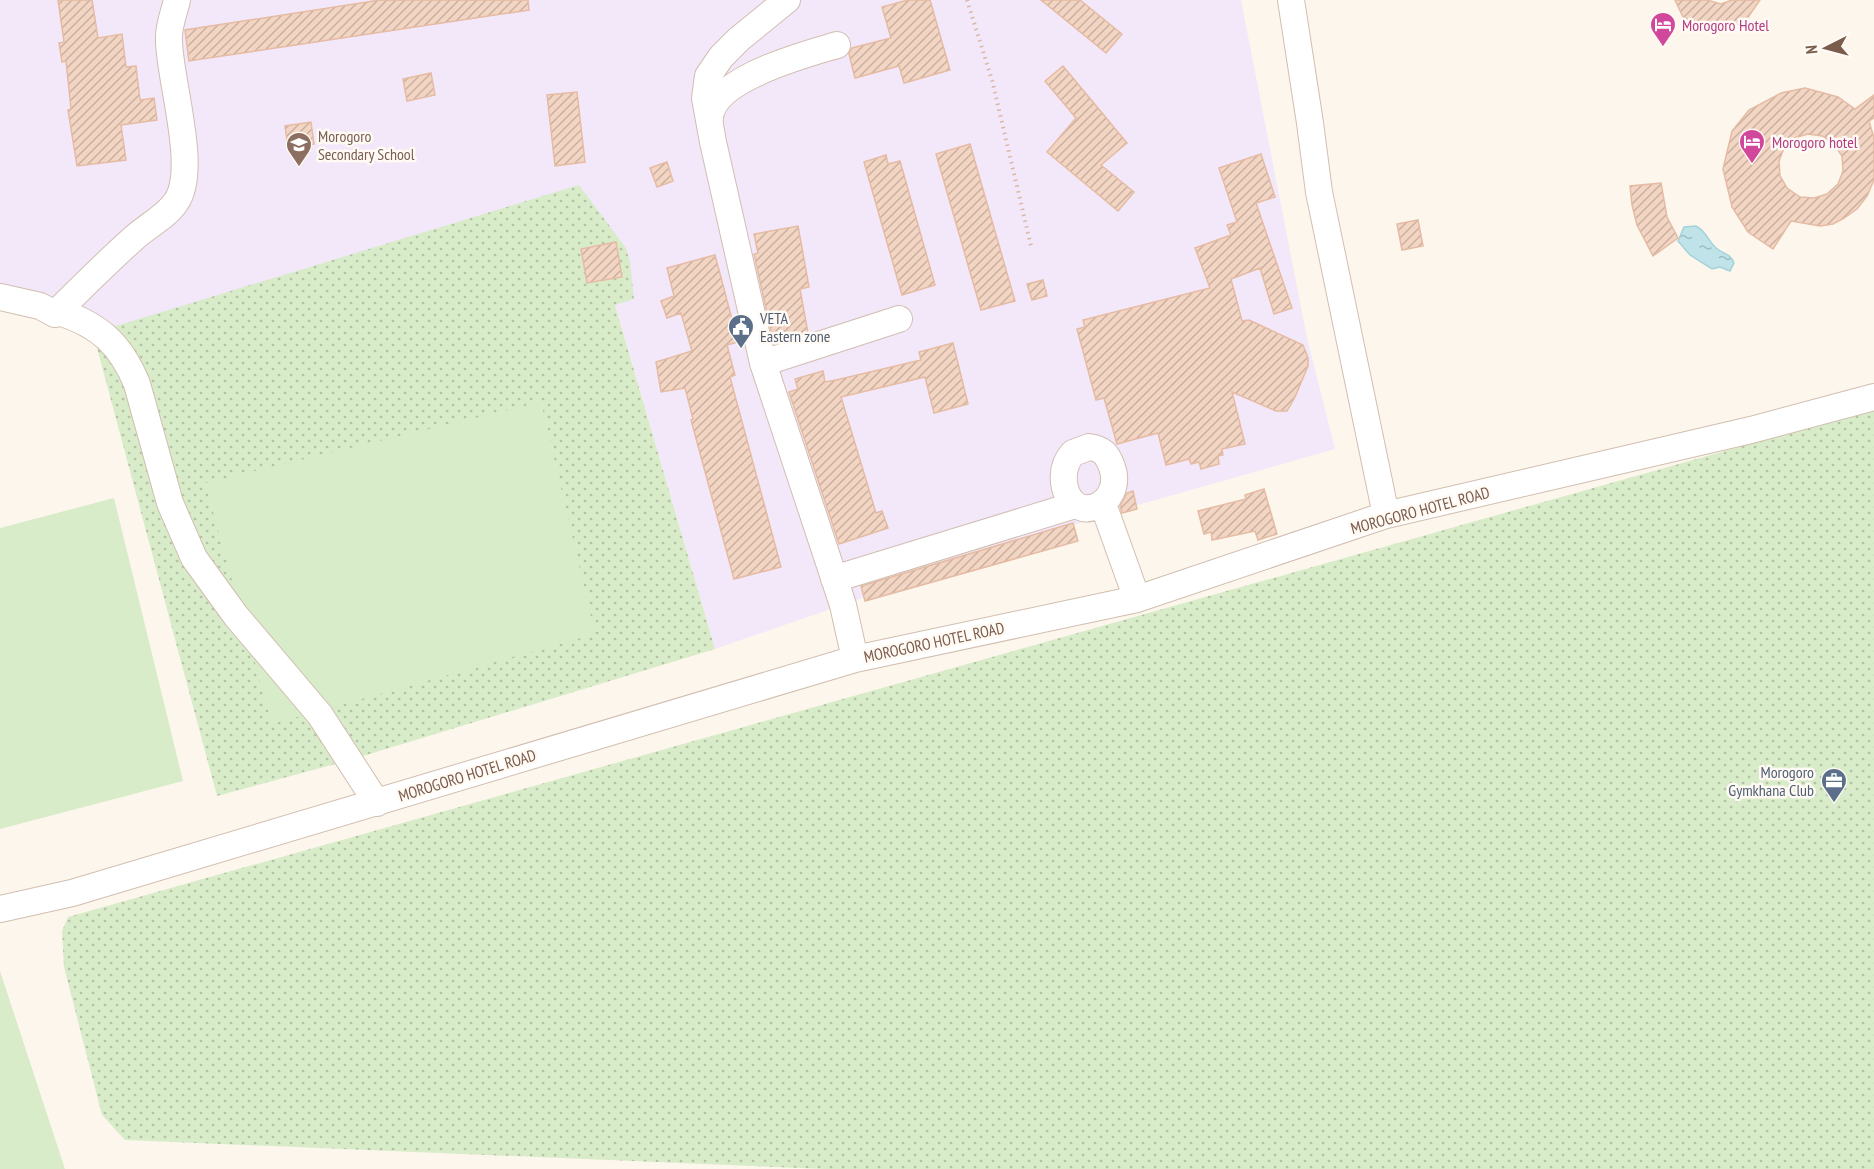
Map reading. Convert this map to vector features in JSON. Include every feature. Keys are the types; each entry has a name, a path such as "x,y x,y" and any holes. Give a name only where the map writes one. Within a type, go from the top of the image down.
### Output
{"street":[{"path":"55,314 121,250 170,209 179,197 184,177 184,164 169,38 177,0"},
{"path":"787,0 739,39 713,68 706,84 705,98 763,363 843,606 855,659"},
{"path":"1291,0 1319,192 1386,515"},
{"path":"713,142 709,116 719,98 724,94 751,76 774,65 837,45"},
{"path":"0,297 40,306 55,314 59,312 76,318 91,326 114,344 126,359 137,384 171,503 190,552 236,616 320,715 376,803"},
{"path":"763,363 899,319"},
{"name":"MOROGORO HOTEL ROAD","path":"0,909 72,893 855,659 1137,600 1386,515 1751,430 1874,397"},
{"path":"1089,447 1104,451 1113,468 1114,479 1112,492 1103,504 1085,509 1075,505 1066,493 1064,470 1073,453 1089,447"},
{"path":"1103,504 1137,600"},
{"path":"834,579 1075,505"}],"path":[{"path":"968,0 992,80 1032,246"}],"shaded area":[{"path":"0,0 1241,0 1307,338 1335,449 1106,514 715,649 615,304 95,333 0,291"}],"green space":[{"path":"579,185 626,248 634,299 615,305 715,649 350,760 217,796 93,333"},
{"path":"541,402 595,634 272,724 205,483"},
{"path":"1874,409 1874,1169 825,1169 125,1140 102,1115 64,967 62,931 68,917"},
{"path":"114,498 183,781 0,829 0,528"},
{"path":"0,971 65,1169 0,1169"}],"water":[{"path":"1696,226 1703,231 1716,248 1732,260 1734,263 1730,271 1720,267 1712,269 1690,255 1678,241 1684,227"}],"building":[{"path":"58,0 92,0 98,38 122,34 126,67 136,66 140,100 154,98 157,120 121,125 126,160 77,166 68,110 71,109 66,61 62,62 59,43 64,42"},
{"path":"380,0 528,0 529,10 189,61 185,30"},
{"path":"908,0 930,0 950,70 904,83 899,66 855,78 849,54 852,48 891,38 882,7"},
{"path":"1041,0 1080,0 1122,34 1106,53"},
{"path":"1675,0 1707,0 1721,4 1732,0 1760,0 1744,23 1713,31 1683,17"},
{"path":"1063,66 1127,143 1101,165 1134,192 1118,211 1047,152 1076,118 1045,81"},
{"path":"431,73 435,95 407,101 403,79"},
{"name":"Morogoro hotel","path":"1805,88 1838,97 1855,109 1874,95 1874,118 1869,121 1874,138 1874,180 1867,196 1857,209 1844,218 1833,224 1820,226 1791,221 1773,249 1748,232 1732,207 1723,169 1732,131 1749,110 1781,93","holes":["1808,134 1822,136 1834,144 1842,156 1843,171 1838,184 1827,194 1814,198 1800,197 1787,188 1780,176 1779,161 1784,148 1794,138"]},
{"path":"577,92 585,162 555,166 547,95"},
{"path":"311,122 314,144 288,148 285,126"},
{"path":"970,144 1015,301 981,310 936,154"},
{"path":"1261,154 1275,197 1256,203 1292,308 1274,314 1260,268 1231,279 1242,321 1249,320 1303,345 1308,358 1308,366 1287,411 1276,411 1232,392 1245,444 1222,449 1223,455 1218,456 1219,464 1201,469 1199,462 1191,464 1189,459 1166,465 1158,433 1117,444 1104,398 1096,400 1077,329 1085,327 1083,320 1210,288 1195,248 1231,235 1227,225 1237,222 1219,168"},
{"path":"886,155 888,164 900,161 935,285 902,295 864,162"},
{"path":"667,162 673,181 657,187 650,168"},
{"path":"1661,183 1667,217 1678,238 1653,256 1637,225 1630,186"},
{"path":"1418,220 1423,246 1402,250 1397,224"},
{"path":"798,226 809,287 800,289 808,333 774,344 754,254 758,253 754,234"},
{"path":"616,242 622,277 587,283 581,249"},
{"path":"715,255 738,342 727,345 735,375 730,377 781,567 734,579 691,420 693,419 685,388 661,392 656,362 692,351 681,313 667,318 661,301 674,296 667,268"},
{"path":"1043,280 1047,296 1032,300 1027,284"},
{"path":"953,343 968,404 934,413 925,377 841,397 876,513 882,511 888,528 839,544 789,392 798,389 795,379 823,371 825,382 836,380 921,360 919,352"},
{"path":"1264,489 1277,534 1258,540 1255,531 1212,540 1211,532 1204,534 1198,511 1246,499 1245,495"},
{"path":"1133,491 1137,509 1122,513 1120,506 1127,493"},
{"path":"1073,523 1078,541 865,601 861,586"}],"place":[{"name":"Morogoro Hotel","path":"1663,48"},
{"name":"Morogoro hotel","path":"1752,165"},
{"name":"Morogoro Secondary School","path":"299,168"},
{"name":"VETA Eastern zone","path":"741,350"},
{"name":"Morogoro Gymkhana Club","path":"1834,804"}]}
